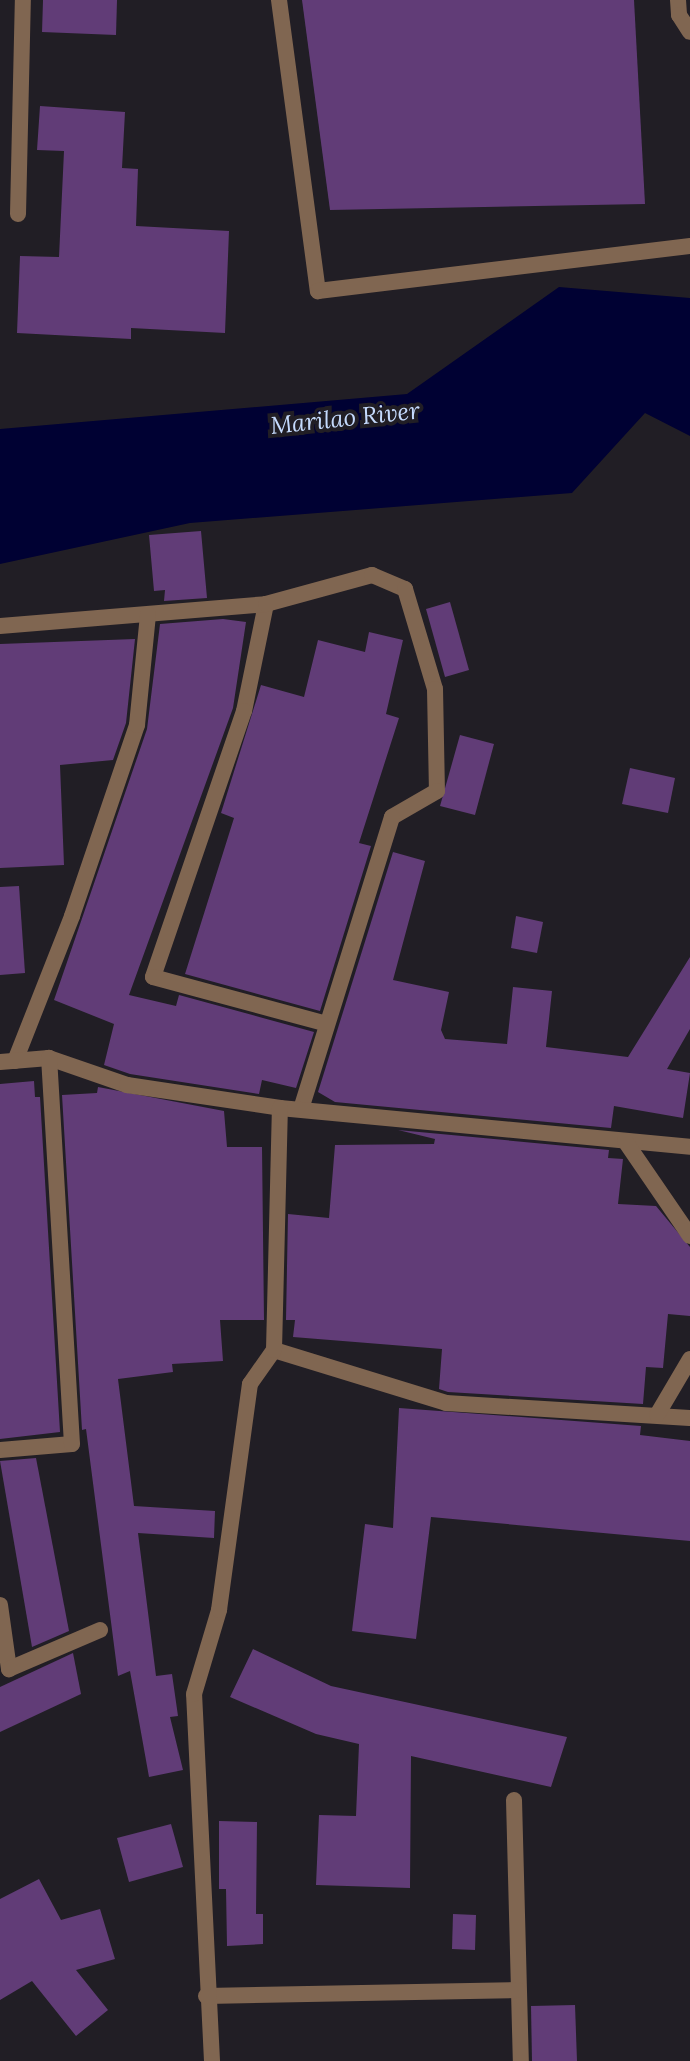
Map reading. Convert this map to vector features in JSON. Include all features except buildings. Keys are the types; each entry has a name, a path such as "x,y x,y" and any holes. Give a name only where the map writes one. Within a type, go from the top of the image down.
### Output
{"street":[{"path":"18,214 23,0"},
{"path":"279,0 318,291 690,246"},
{"path":"678,0 679,15 690,32"},
{"path":"0,626 266,604 372,575 405,589 435,689 437,791 392,817 301,1109"},
{"path":"266,604 244,711 153,977 327,1024"},
{"path":"148,615 137,725 72,916 7,1062 49,1058 127,1085 280,1108 690,1147"},
{"path":"0,1450 72,1444 49,1058"},
{"path":"212,2061 206,1996 194,1694 219,1610 250,1384 274,1350 280,1108"},
{"path":"625,1141 690,1236"},
{"path":"274,1350 446,1403 690,1418"},
{"path":"657,1415 690,1359"},
{"path":"0,1605 9,1669 100,1630"},
{"path":"514,1800 521,2061"},
{"path":"206,1996 518,1990"}],"water":[{"name":"Marilao River","path":"559,287 690,298 690,436 645,413 572,493 190,523 0,564 0,429 407,394"}]}
